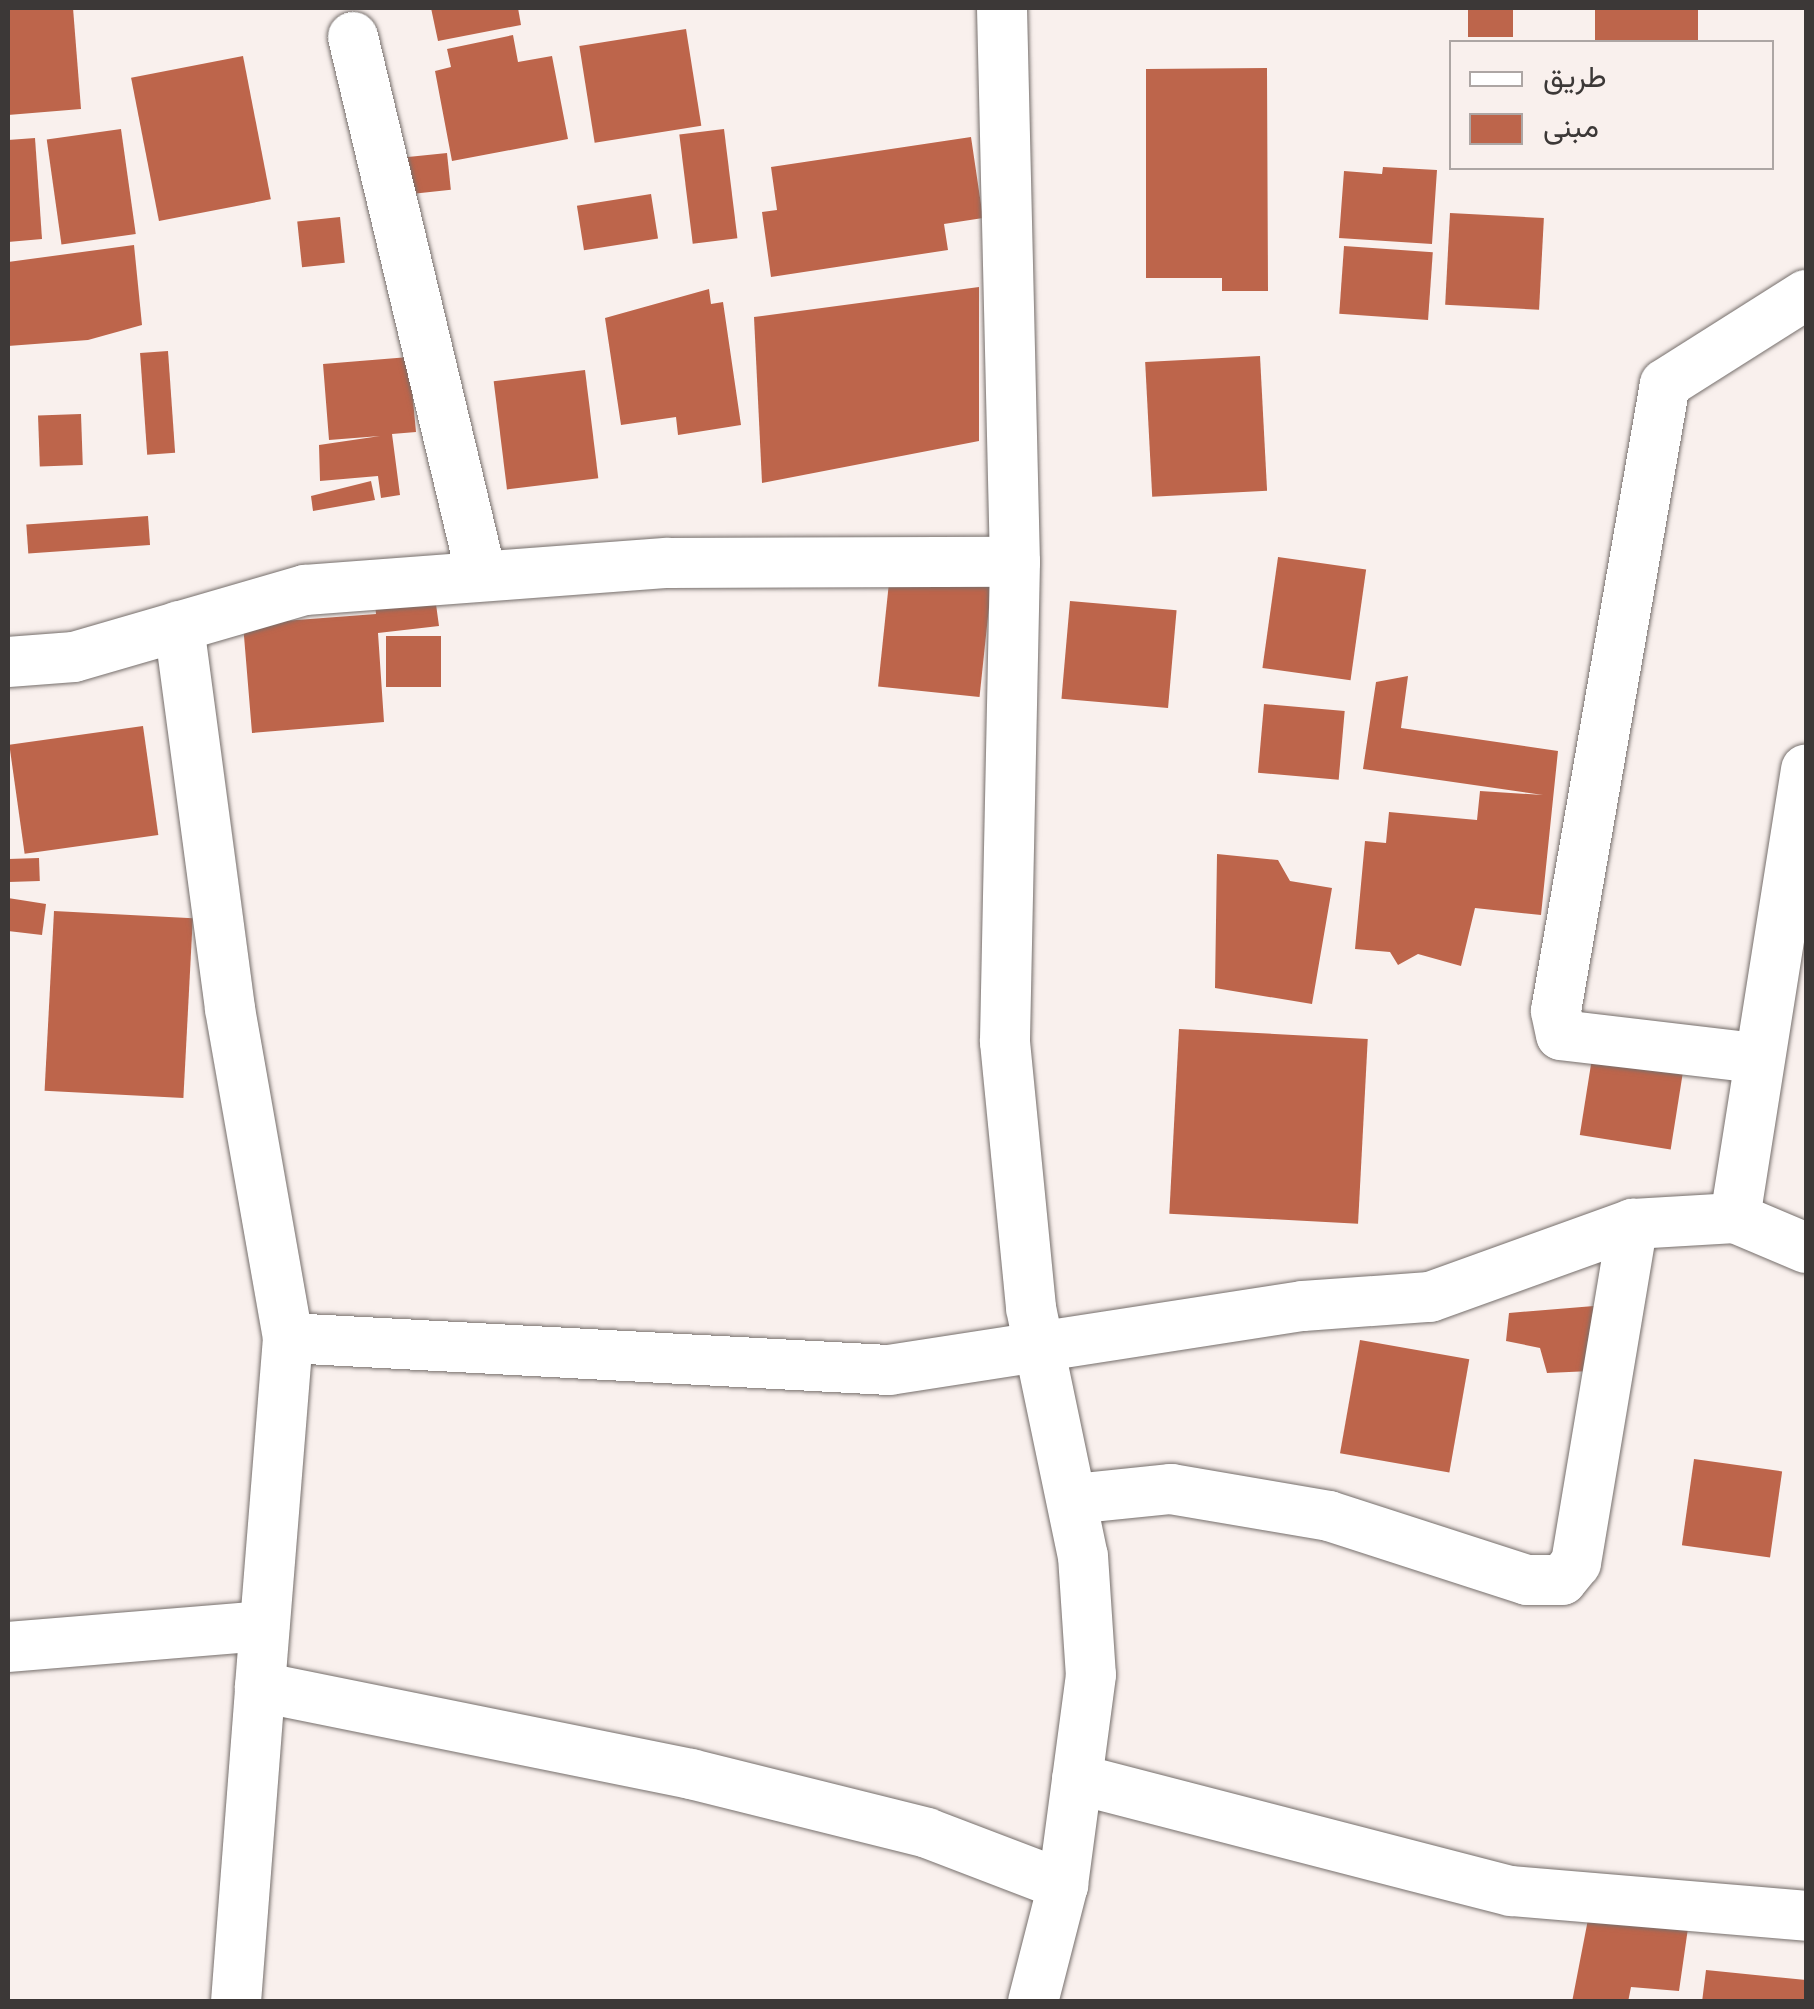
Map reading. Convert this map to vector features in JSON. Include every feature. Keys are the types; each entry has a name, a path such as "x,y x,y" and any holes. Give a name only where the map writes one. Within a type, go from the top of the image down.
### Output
{"street":[{"path":"1002,8 1015,562 1005,1042 1039,1353 1074,1499 1091,1675 1062,1885 1033,2002"},
{"path":"353,37 481,574"},
{"path":"1756,1058 1561,1035 1556,1011 1665,384 1806,295"},
{"path":"8,662 74,657 305,590 668,562 1015,562"},
{"path":"179,626 230,1010 288,1338 236,2002"},
{"path":"1736,1218 1756,1058 1806,770"},
{"path":"288,1338 889,1370 1039,1353 1143,1328 1430,1297 1633,1224 1736,1218 1806,1248"},
{"path":"1074,1499 1171,1490 1329,1516 1527,1580 1562,1580 1576,1564 1633,1224"},
{"path":"8,1647 264,1626"},
{"path":"260,1687 691,1774 928,1833 1062,1885"},
{"path":"1077,1779 1511,1891 1806,1916"}],"building":[{"path":"8,8 73,8 81,109 8,115"},
{"path":"431,8 518,8 521,25 438,41"},
{"path":"1468,8 1513,8 1513,37 1468,37"},
{"path":"1595,8 1698,8 1698,40 1595,40"},
{"path":"686,29 701,126 595,143 579,46"},
{"path":"513,35 518,62 552,56 568,139 452,161 435,71 451,67 447,49"},
{"path":"243,56 271,199 159,221 131,78"},
{"path":"1267,68 1268,291 1222,291 1222,278 1146,278 1146,69"},
{"path":"121,129 136,234 61,244 47,139"},
{"path":"724,129 737,238 693,244 679,134"},
{"path":"971,137 983,218 944,224 948,250 771,277 762,212 777,210 771,167"},
{"path":"35,138 42,239 8,242 8,140"},
{"path":"447,153 451,190 402,195 398,158"},
{"path":"1383,167 1437,170 1432,244 1339,238 1344,171 1382,174"},
{"path":"651,194 658,238 584,250 577,206"},
{"path":"1450,213 1544,218 1539,310 1445,305"},
{"path":"340,217 345,263 302,267 297,221"},
{"path":"134,245 142,325 88,340 8,346 8,262"},
{"path":"1344,246 1433,252 1428,320 1339,314"},
{"path":"979,287 979,441 762,483 754,317"},
{"path":"709,289 711,304 723,302 741,425 678,435 676,417 621,425 605,318"},
{"path":"168,351 175,453 147,455 140,353"},
{"path":"1260,356 1267,491 1152,497 1145,362"},
{"path":"409,357 416,432 392,434 400,495 381,498 378,476 320,481 319,445 380,436 329,440 323,364"},
{"path":"585,370 598,478 507,489 494,381"},
{"path":"81,414 83,465 40,466 38,416"},
{"path":"371,481 375,500 313,511 311,496"},
{"path":"148,516 150,545 28,553 26,525"},
{"path":"1278,557 1366,569 1351,680 1262,668"},
{"path":"890,573 991,584 980,697 878,686"},
{"path":"435,597 439,626 378,633 384,722 252,733 243,624 376,614 375,604"},
{"path":"1070,601 1177,610 1168,708 1061,699"},
{"path":"386,636 441,636 441,687 386,687"},
{"path":"1408,676 1401,728 1558,751 1541,915 1475,908 1461,966 1418,954 1398,965 1390,952 1355,949 1365,841 1386,843 1389,812 1477,820 1480,791 1543,795 1363,769 1376,682"},
{"path":"1264,704 1345,711 1339,780 1258,773"},
{"path":"143,726 158,835 25,854 9,745"},
{"path":"1217,854 1278,860 1290,881 1332,888 1312,1004 1215,988"},
{"path":"39,858 40,881 9,882 8,859"},
{"path":"8,898 46,904 42,935 8,931"},
{"path":"54,911 193,918 183,1098 45,1091"},
{"path":"1179,1029 1368,1039 1358,1224 1169,1214"},
{"path":"1592,1058 1683,1072 1671,1149 1580,1135"},
{"path":"1594,1306 1591,1371 1547,1373 1540,1348 1506,1341 1509,1313"},
{"path":"1360,1340 1469,1359 1449,1473 1340,1453"},
{"path":"1694,1459 1782,1471 1770,1558 1682,1545"},
{"path":"1590,1909 1688,1928 1679,1991 1631,1987 1628,2002 1572,2002"},
{"path":"1706,1970 1806,1980 1806,2002 1702,2002"}]}
